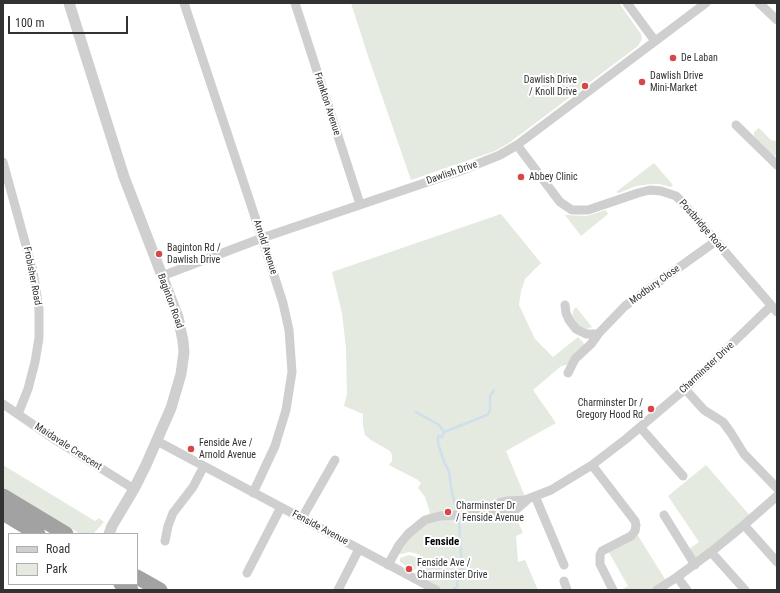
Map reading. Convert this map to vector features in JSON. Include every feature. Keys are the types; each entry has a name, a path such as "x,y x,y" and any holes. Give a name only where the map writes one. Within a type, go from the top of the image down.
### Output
{"highway":[{"path":"3,496 64,533"},
{"path":"3,513 36,533"},
{"path":"138,578 160,590"}],"street":[{"name":"Baginton Road","path":"69,3 124,177 178,317 184,352 181,374 171,408 134,489 110,530"},
{"name":"Arnold Avenue","path":"184,3 288,321 292,372 289,400 280,432 269,460 253,493"},
{"name":"Frankton Avenue","path":"295,3 360,204"},
{"path":"627,3 655,41"},
{"name":"Dawlish Drive","path":"162,276 262,238 494,158 517,145 706,3"},
{"path":"759,3 777,20"},
{"path":"736,126 777,165"},
{"name":"Postbridge Road","path":"517,145 560,202 575,210 588,210 638,193 653,190 672,194 681,201 774,309"},
{"name":"Frobisher Road","path":"3,162 33,271 39,313 39,338 35,362 18,414"},
{"name":"Modbury Close","path":"568,373 575,359 588,348 599,333 623,308 716,241"},
{"path":"565,305 569,320 576,329 590,335 599,333"},
{"name":"Charminster Drive","path":"476,515 499,503 508,501 522,501 561,485 592,465 685,389 774,309"},
{"path":"685,389 704,410 723,422 744,454 777,488"},
{"name":"Maidavale Crescent","path":"3,404 54,439 134,489"},
{"path":"640,427 683,476"},
{"name":"Fenside Avenue","path":"157,441 434,590"},
{"path":"302,518 335,460"},
{"path":"592,465 635,521 635,531 631,536 600,554 600,564 613,590"},
{"path":"165,541 172,513 193,487 204,466"},
{"path":"657,590 695,565 744,526 777,496"},
{"path":"531,497 564,565"},
{"name":"Charminster Drive","path":"388,565 403,540 418,525 431,518 510,514 531,497"},
{"name":"Fenside Avenue","path":"247,573 281,507"},
{"path":"664,515 695,565"},
{"path":"744,526 777,562"},
{"name":"Fenside Avenue","path":"338,590 359,549"},
{"path":"711,552 745,590"},
{"path":"678,577 687,590"},
{"path":"564,581 568,590"}],"green space":[{"path":"351,3 619,3 641,34 642,39 638,46 509,143 495,151 411,180"},
{"path":"759,128 771,140 777,141 777,156 773,155 754,136 754,132"},
{"path":"654,163 673,185 671,187 651,184 636,186 619,193 616,192"},
{"path":"606,210 608,214 581,236 565,215 587,216"},
{"path":"501,214 541,263 525,279 519,305 535,339 553,357 578,337 585,346 568,364 560,367 533,390 556,423 506,451 526,499 514,512 523,533 516,536 518,562 525,560 538,590 436,590 414,574 420,569 421,564 420,556 418,554 409,552 393,556 425,520 430,512 425,497 418,488 421,483 389,465 392,461 390,451 365,435 363,414 344,406 347,394 346,348 342,313 332,272"},
{"path":"576,307 592,327 587,329 581,328 572,319 573,311"},
{"path":"3,465 95,521 99,518 104,522 94,533 78,533 3,487"},
{"path":"706,465 752,518 695,565 686,551 699,542 668,496"},
{"path":"635,531 668,584 657,590 621,590 628,586 607,549"},
{"path":"409,555 416,557 418,562 414,571 400,562 400,558"}],"waterway":[{"path":"444,432 487,415 490,411 490,396 494,390"},
{"path":"416,412 439,425 444,432 442,437 438,436 438,443 444,462 449,471 456,508"},
{"path":"454,589 457,587 458,576 462,568 459,521"}],"place":[{"name":"De Laban","path":"673,58"},
{"name":"Dawlish Drive Mini-Market","path":"642,82"},
{"name":"Dawlish Drive / Knoll Drive","path":"585,86"},
{"name":"Abbey Clinic","path":"521,177"},
{"name":"Baginton Rd / Dawlish Drive","path":"159,254"},
{"name":"Charminster Dr / Gregory Hood Rd","path":"651,409"},
{"name":"Fenside Ave / Arnold Avenue","path":"191,449"},
{"name":"Charminster Dr / Fenside Avenue","path":"448,512"},
{"name":"Fenside Ave / Charminster Drive","path":"409,569"}],"district":[{"name":"Fenside","path":"442,542"}]}
